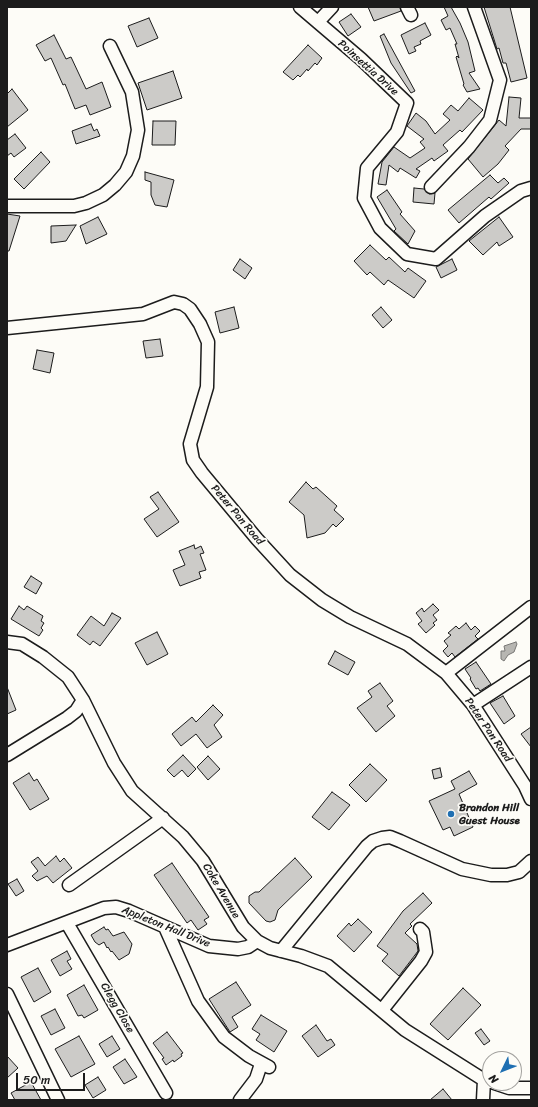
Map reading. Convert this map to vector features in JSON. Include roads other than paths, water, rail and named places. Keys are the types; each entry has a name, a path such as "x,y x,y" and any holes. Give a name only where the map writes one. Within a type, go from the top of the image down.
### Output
{"street":[{"name":"Poinsettia Drive","path":"300,7 360,59 407,103 397,132 367,168 364,198 380,228 407,254 436,259 485,216 521,191 531,188"},
{"path":"318,22 332,7"},
{"path":"431,187 469,147 490,120 500,80 474,7"},
{"path":"7,206 74,206 86,203 111,189 126,172 133,156 138,130 132,92 110,46"},
{"name":"Peter Pan Road","path":"7,328 143,314 174,302 183,304 190,309 200,324 208,342 207,387 190,444 193,460 202,473 257,539 290,575 322,600 350,617 407,644 446,672 473,705 531,799"},
{"path":"446,672 531,607"},
{"name":"Coke Avenue","path":"7,642 22,644 43,656 68,677 83,700 114,763 132,791 183,837 203,861 243,927 257,941 270,948 328,966 405,1030 482,1078"},
{"path":"473,705 531,667"},
{"path":"7,755 67,718 76,711 83,700"},
{"path":"69,885 163,818"},
{"path":"281,951 367,846 373,841 390,837 462,869 491,875 507,876 519,872 531,861"},
{"name":"Appleton Hall Drive","path":"7,945 104,908 116,907 129,911 209,946 238,949 257,941"},
{"name":"Clegg Close","path":"67,923 166,1093"},
{"path":"165,927 198,1001 224,1037 265,1065 240,1100"},
{"path":"382,1010 421,961 426,952 420,929"},
{"path":"7,994 58,1100"}],"place":[{"name":"Brandon Hill Guest House","path":"451,814"}]}
